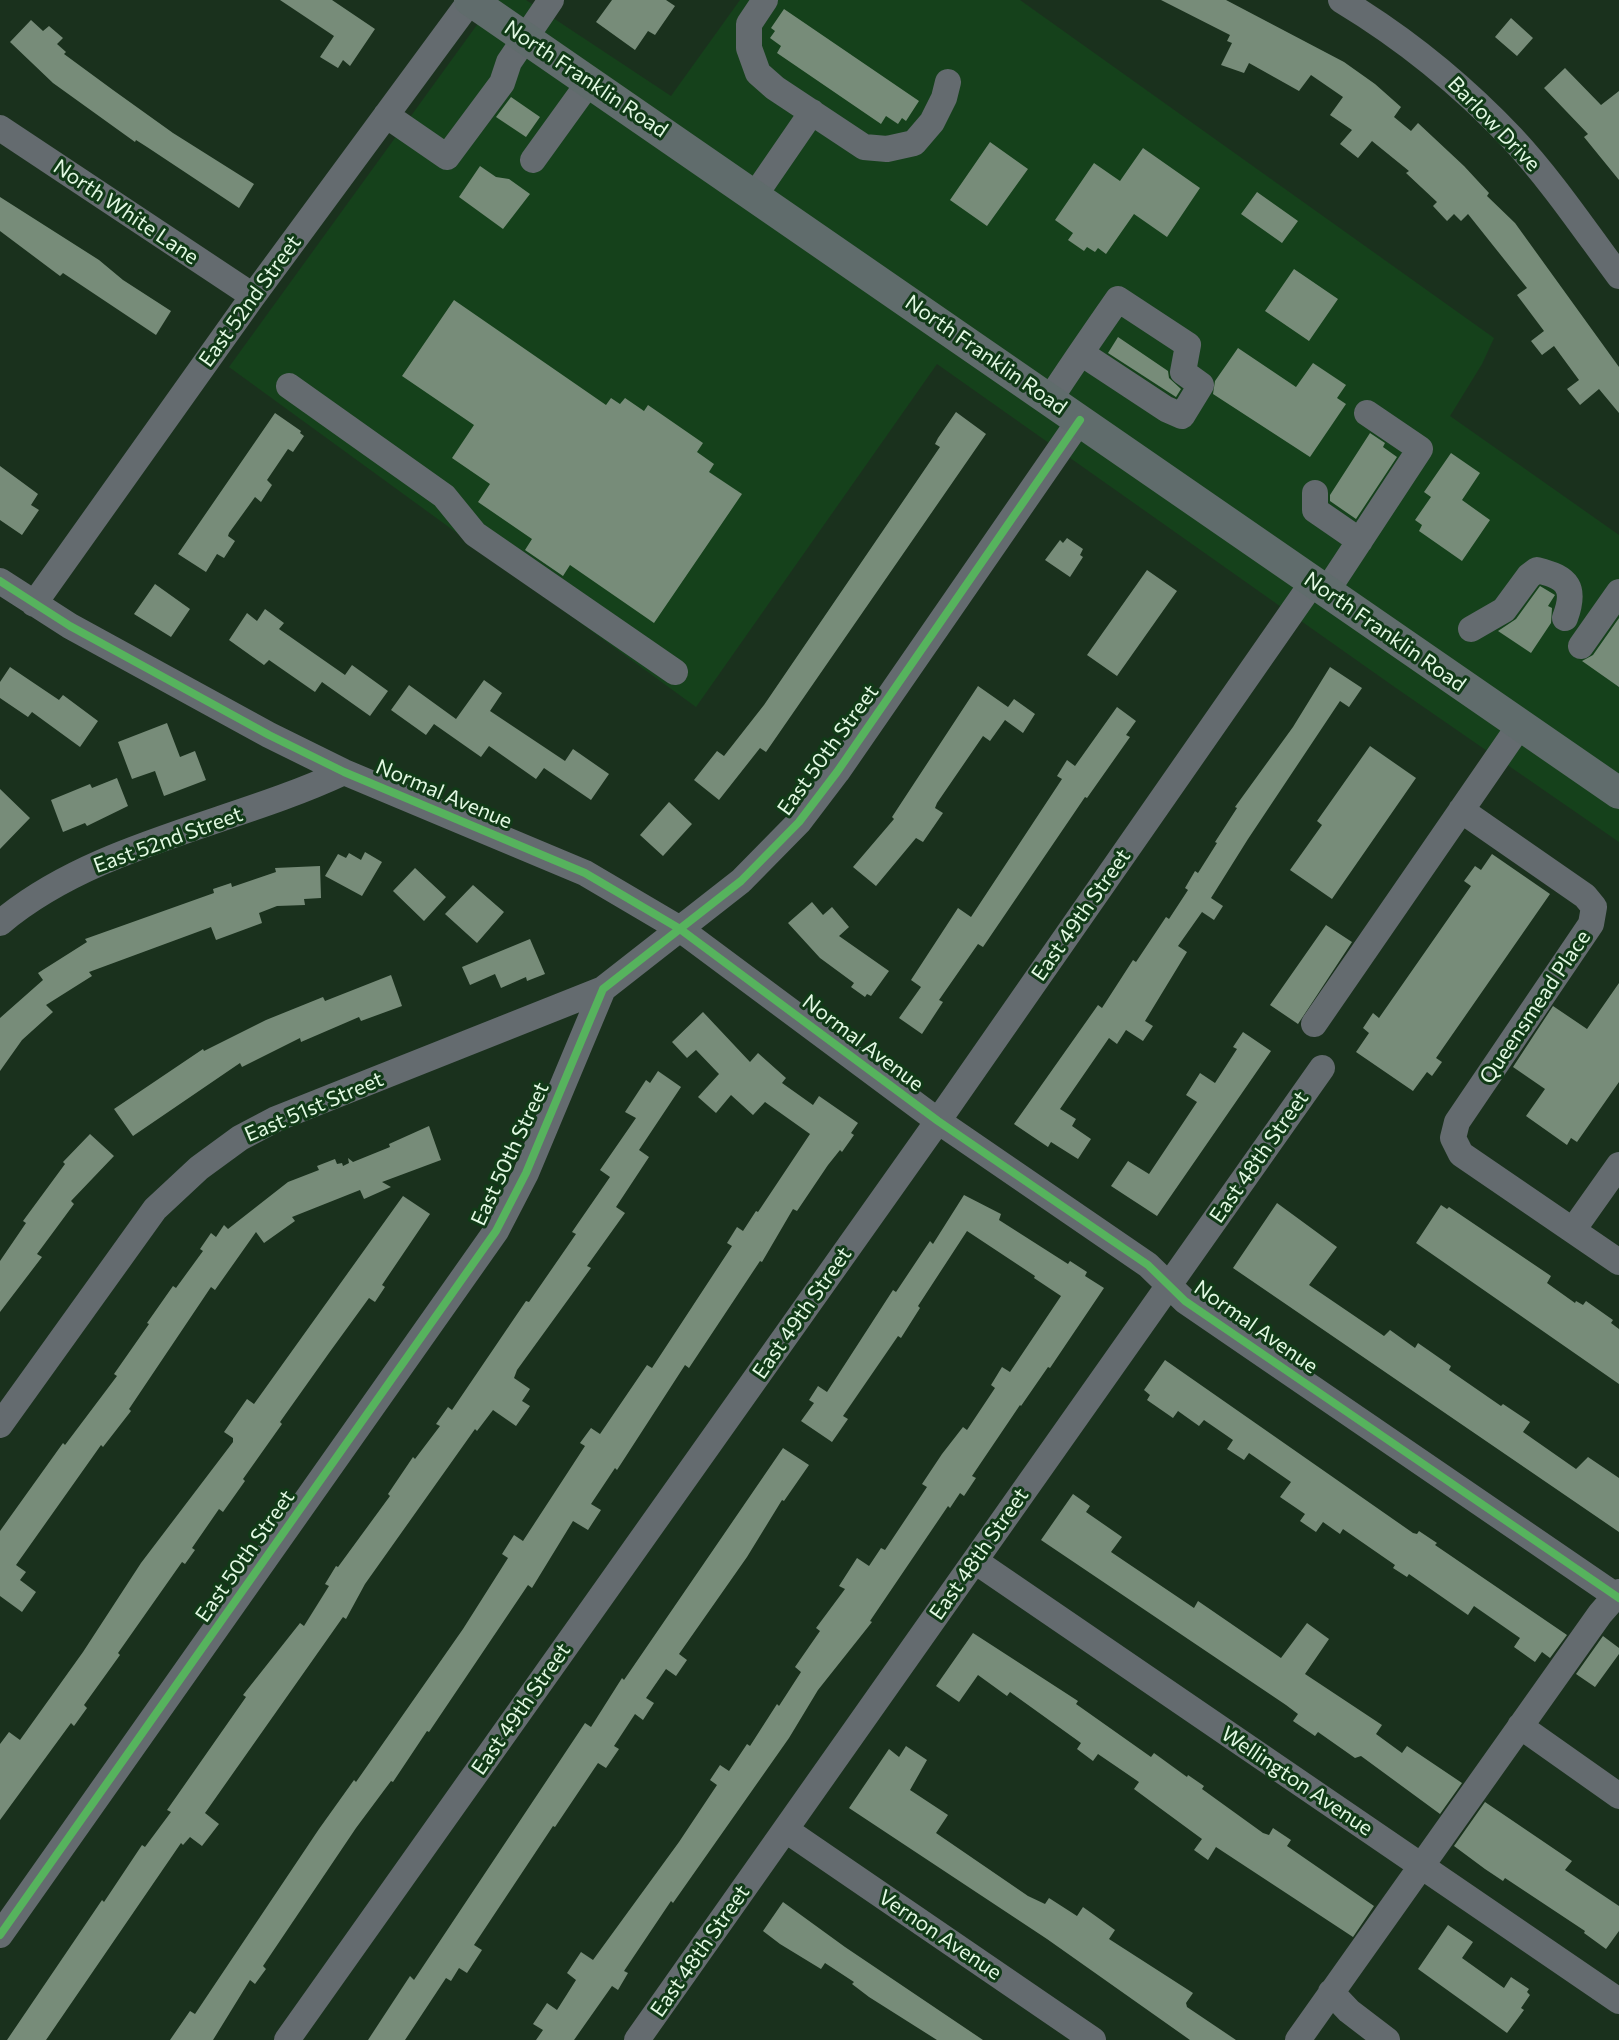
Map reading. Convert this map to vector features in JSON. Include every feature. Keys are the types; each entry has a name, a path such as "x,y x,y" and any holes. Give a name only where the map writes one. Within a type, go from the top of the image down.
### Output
{"main road":[{"name":"North Franklin Road","path":"470,0 526,36 1619,793"}],"street":[{"name":"East 52nd Street","path":"34,604 253,296 470,0"},
{"path":"386,115 447,157 502,83 509,62 551,0"},
{"path":"765,0 749,24 749,48 758,73 864,147 887,149 914,143 932,122 944,98 948,82"},
{"name":"Barlow Drive","path":"1341,0 1408,45 1491,117 1545,177 1619,276"},
{"path":"533,160 590,81"},
{"path":"755,195 812,112"},
{"name":"North White Lane","path":"0,128 253,296"},
{"path":"1050,399 1081,353 1118,299 1188,345 1184,372 1202,385 1182,416 1166,410 1081,353"},
{"path":"289,386 444,496 475,534 675,672"},
{"name":"East 49th Street","path":"286,2040 1320,587 1360,541 1420,449 1367,413"},
{"name":"East 50th Street","path":"0,1935 496,1231 526,1173 603,989 741,881 813,806 1080,420"},
{"path":"1315,493 1315,510 1360,541"},
{"path":"1471,629 1504,610 1529,576 1537,570 1551,574 1568,586 1572,598 1565,618"},
{"name":"Normal Avenue","path":"0,581 34,604 165,679 344,772 585,873 680,929 938,1121 1148,1265 1185,1301 1618,1595"},
{"path":"1581,646 1619,592"},
{"path":"1314,1024 1520,725"},
{"name":"East 52nd Street","path":"0,923 65,880 119,855 261,806 344,772"},
{"name":"Queensmead Place","path":"1461,810 1585,896 1594,907 1592,924 1457,1122 1453,1138 1461,1154 1573,1230"},
{"name":"East 51st Street","path":"0,1425 142,1225 199,1168 240,1138 276,1119 603,989"},
{"name":"East 48th Street","path":"637,2040 1322,1068"},
{"path":"1619,1165 1573,1230 1619,1262"},
{"name":"Wellington Avenue","path":"975,1561 1619,2001"},
{"path":"1298,2040 1600,1614 1618,1595"},
{"path":"1520,1726 1619,1796"},
{"name":"Vernon Avenue","path":"786,1830 1093,2040"},
{"path":"1331,1992 1349,2011 1387,2040"}],"shaded area":[{"path":"495,0 526,0 671,96 740,0 1020,0 1494,338 1482,364 1450,416 1619,535 1619,842 1396,688 937,364 696,707 229,367"}],"building":[{"path":"280,0 332,0 375,29 350,66 343,60 338,68 320,57 334,36"},
{"path":"612,0 666,0 675,6 655,35 648,31 635,50 596,22"},
{"path":"1161,0 1226,0 1344,62 1375,84 1401,107 1394,117 1411,131 1418,123 1464,166 1489,193 1487,196 1515,223 1619,367 1619,413 1599,389 1580,405 1567,389 1579,380 1554,346 1542,355 1531,341 1544,331 1517,295 1527,288 1468,214 1461,221 1454,214 1447,221 1433,206 1437,202 1406,173 1409,171 1372,141 1358,158 1340,144 1352,130 1330,115 1343,97 1311,75 1299,91 1249,63 1244,73 1221,65 1232,43 1227,41 1230,35"},
{"path":"784,9 919,101 906,121 902,118 898,124 886,116 881,124 777,53 781,46 770,38 775,31 771,28"},
{"path":"1511,18 1533,38 1517,56 1495,37"},
{"path":"31,20 43,31 49,26 63,38 57,44 66,52 64,54 173,133 254,184 239,208 136,140 135,142 53,83 10,42"},
{"path":"1565,68 1601,105 1619,91 1619,180 1584,137 1588,134 1544,88"},
{"path":"511,97 540,117 526,137 496,117"},
{"path":"990,142 1028,169 987,226 950,200"},
{"path":"1143,148 1200,188 1167,237 1134,214 1106,254 1098,248 1095,252 1087,247 1084,251 1068,240 1073,233 1055,220 1094,163 1120,181"},
{"path":"480,166 496,177 509,179 530,194 503,229 459,197"},
{"path":"1257,192 1298,221 1282,243 1241,214"},
{"path":"0,197 99,260 123,280 171,311 156,335 63,273 60,276 0,231"},
{"path":"1294,269 1338,299 1309,341 1265,311"},
{"path":"454,300 606,405 611,398 620,404 625,398 644,411 648,405 703,443 697,452 714,464 709,472 742,494 654,623 570,565 563,576 525,550 532,539 478,502 490,484 452,458 474,425 402,376"},
{"path":"1118,337 1168,371 1169,378 1181,389 1176,397 1108,353"},
{"path":"1238,348 1296,387 1313,363 1346,385 1337,398 1346,404 1310,457 1213,394 1215,381"},
{"path":"956,412 986,434 766,752 760,748 719,800 694,780 717,751 724,756 764,705 940,447 935,444"},
{"path":"275,413 301,431 300,433 304,436 293,452 288,449 267,480 272,485 261,502 255,497 229,533 228,536 235,541 224,558 217,554 206,572 178,554"},
{"path":"1370,433 1385,443 1383,447 1397,457 1356,519 1330,501 1330,495"},
{"path":"1451,453 1480,473 1462,500 1490,520 1462,561 1419,531 1422,525 1415,520 1431,497 1424,492"},
{"path":"0,466 38,494 31,505 39,510 22,535 0,520"},
{"path":"1067,538 1083,549 1080,555 1083,557 1070,577 1045,560 1060,540 1063,543"},
{"path":"1147,570 1177,591 1117,676 1087,655"},
{"path":"155,584 190,609 171,637 134,614"},
{"path":"1540,586 1555,595 1548,606 1552,608 1551,623 1531,653 1498,631 1516,619"},
{"path":"265,609 284,623 279,629 345,675 352,665 388,691 370,716 322,682 315,692 269,660 264,665 229,640 247,613 257,621"},
{"path":"1619,618 1619,687 1582,661 1593,655"},
{"path":"10,667 59,700 63,695 98,721 80,747 32,712 28,717 0,698 0,682"},
{"path":"1330,667 1362,688 1349,707 1340,701 1248,839 1211,898 1223,906 1214,920 1202,912 1178,946 1187,952 1145,1021 1153,1026 1143,1041 1126,1030 1117,1044 1109,1038 1060,1109 1076,1119 1072,1126 1091,1139 1078,1159 1051,1142 1048,1147 1014,1124 1098,1005 1102,1008 1133,960 1136,962 1166,917 1169,919 1188,890 1185,888 1195,871 1198,873 1217,843 1215,842 1237,808 1235,807 1293,727"},
{"path":"484,680 502,693 490,711 565,761 573,749 609,774 591,800 544,768 536,779 489,746 481,757 434,724 426,735 391,710 409,685 456,719"},
{"path":"978,686 1008,707 1014,699 1035,714 1023,733 1005,720 990,741 983,736 937,803 935,808 943,813 923,842 916,838 876,886 853,867 894,819 892,817"},
{"path":"1117,707 1136,721 1126,735 1130,737 1087,798 1085,797 983,947 978,944 939,1000 943,1002 922,1034 899,1018 921,987 911,980 958,908 971,917 1062,779 1057,776 1067,760 1075,766"},
{"path":"167,723 180,757 195,751 206,780 164,796 155,771 132,779 118,742"},
{"path":"1370,746 1416,778 1332,899 1290,870 1322,825 1317,821"},
{"path":"117,778 128,806 87,826 85,823 63,832 51,800 90,784 92,788"},
{"path":"0,789 30,818 0,849"},
{"path":"669,802 692,824 663,856 640,835"},
{"path":"365,852 382,862 362,896 325,876 338,854 346,858 349,853 361,860"},
{"path":"1492,854 1550,894 1436,1058 1442,1062 1432,1076 1427,1072 1413,1091 1356,1052 1369,1033 1363,1028 1373,1013 1379,1018 1471,886 1464,881 1475,866 1481,870"},
{"path":"320,866 321,898 304,899 305,905 277,906 259,913 262,923 216,940 211,927 89,972 92,976 46,1005 53,1012 22,1040 0,1071 0,1018 43,980 38,973 87,942 85,939 214,893 213,889 231,883 232,887 276,872 275,868"},
{"path":"415,868 446,897 424,921 393,891"},
{"path":"473,885 504,912 477,943 445,914"},
{"path":"812,902 823,915 832,907 849,927 839,936 889,971 871,996 867,994 865,997 851,987 854,983 820,958 788,923"},
{"path":"1326,925 1352,942 1298,1024 1270,1005"},
{"path":"530,939 545,974 527,981 526,977 501,988 495,974 470,985 462,967"},
{"path":"391,975 402,1006 361,1021 359,1017 301,1042 300,1038 242,1067 240,1063 133,1136 114,1109 203,1049 204,1051 266,1020 323,997 325,1001"},
{"path":"1619,983 1619,1082 1577,1142 1571,1138 1567,1145 1526,1116 1545,1089 1513,1067 1553,1006 1587,1029"},
{"path":"703,1012 750,1062 758,1053 786,1078 782,1083 813,1105 819,1096 858,1123 851,1133 854,1135 842,1152 840,1150 828,1165 797,1211 793,1209 762,1262 760,1261 689,1368 685,1365 617,1470 615,1468 591,1504 601,1510 588,1530 573,1521 532,1588 528,1585 429,1732 427,1731 393,1782 391,1781 356,1828 263,1966 266,1969 255,1984 250,1980 213,2040 170,2040 190,2011 195,2014 319,1829 354,1780 356,1782 463,1629 508,1558 502,1554 514,1535 523,1541 585,1446 580,1443 591,1428 600,1434 647,1365 652,1368 732,1246 727,1243 737,1227 743,1231 756,1211 758,1212 810,1134 765,1102 753,1115 731,1095 716,1113 698,1097 719,1074 696,1050 687,1058 672,1042"},
{"path":"1243,1032 1271,1051 1157,1216 1111,1186 1128,1161 1149,1174 1197,1102 1186,1095 1200,1073 1215,1083 1237,1049 1233,1047"},
{"path":"658,1071 681,1087 639,1150 649,1157 616,1207 625,1213 587,1266 591,1268 517,1370 514,1378 530,1389 522,1401 530,1406 516,1426 493,1410 477,1431 475,1429 365,1584 346,1619 343,1617 205,1813 219,1824 202,1846 190,1837 183,1845 181,1843 46,2040 7,2040 102,1900 104,1902 142,1845 145,1847 171,1812 167,1810 246,1697 243,1695 300,1623 304,1626 329,1586 325,1584 336,1566 338,1567 390,1496 388,1494 413,1457 415,1459 440,1426 436,1424 448,1407 452,1410 526,1301 529,1302 576,1234 572,1232 610,1177 600,1170 636,1118 625,1112 646,1080 650,1083"},
{"path":"429,1126 441,1160 382,1182 391,1187 364,1199 360,1190 292,1217 295,1221 264,1243 256,1232 215,1290 211,1287 129,1409 131,1411 103,1447 101,1445 16,1565 26,1572 20,1580 36,1592 22,1612 0,1596 0,1531 63,1443 65,1445 117,1376 114,1374 149,1324 147,1323 173,1286 176,1288 203,1251 200,1249 211,1233 216,1237 224,1225 228,1229 288,1182 319,1170 317,1166 335,1159 337,1164 342,1163 343,1166 349,1163 348,1158 353,1162 390,1147 389,1144"},
{"path":"90,1134 114,1156 71,1201 74,1204 37,1254 42,1257 0,1312 0,1261 26,1223 23,1221 65,1164 63,1162"},
{"path":"964,1195 1001,1214 999,1220 1068,1264 1070,1261 1087,1272 1085,1276 1104,1288 972,1476 976,1478 964,1496 960,1493 950,1508 948,1506 870,1621 872,1622 818,1690 789,1738 673,1903 671,1901 624,1971 628,1973 618,1990 612,1986 574,2040 536,2040 543,2030 533,2024 547,2003 557,2010 576,1980 567,1973 581,1952 593,1960 679,1842 717,1785 710,1780 720,1765 729,1771 747,1744 750,1746 777,1704 779,1706 801,1672 795,1667 820,1631 816,1628 845,1589 839,1586 857,1558 869,1566 881,1548 885,1550 927,1487 922,1484 942,1454 963,1427 967,1430 995,1388 991,1385 1002,1367 1010,1372 1061,1296 967,1231 918,1306 920,1308 901,1338 898,1336 843,1416 848,1419 832,1442 801,1421 814,1403 809,1400 818,1386 827,1392 893,1290 896,1292 930,1241 933,1244"},
{"path":"403,1196 430,1214 382,1285 385,1287 375,1302 369,1298 329,1353 280,1422 282,1424 243,1479 245,1481 223,1512 219,1509 192,1548 195,1550 185,1564 182,1562 118,1653 120,1655 84,1705 87,1708 74,1726 71,1723 0,1820 0,1744 9,1732 20,1740 83,1652 141,1563 233,1442 233,1438 224,1432 247,1399 254,1404"},
{"path":"1277,1203 1337,1247 1309,1285 1384,1336 1390,1330 1415,1348 1418,1343 1451,1366 1449,1370 1501,1406 1503,1404 1530,1422 1523,1432 1576,1469 1588,1457 1619,1478 1619,1532 1233,1268"},
{"path":"1441,1205 1447,1209 1449,1207 1551,1276 1547,1283 1575,1303 1576,1301 1583,1305 1586,1301 1613,1320 1611,1323 1619,1329 1619,1384 1416,1243"},
{"path":"1165,1360 1413,1533 1417,1534 1419,1531 1437,1543 1435,1545 1567,1635 1550,1658 1542,1652 1535,1662 1514,1647 1520,1638 1474,1606 1468,1615 1409,1574 1407,1577 1393,1568 1395,1565 1343,1529 1340,1534 1323,1522 1316,1532 1300,1521 1305,1514 1280,1497 1291,1482 1249,1453 1244,1460 1227,1449 1233,1440 1204,1420 1199,1426 1178,1411 1173,1418 1147,1400 1150,1395 1144,1390"},
{"path":"783,1448 809,1465 784,1501 782,1500 747,1557 679,1654 687,1660 676,1676 666,1669 646,1698 654,1703 643,1720 635,1714 614,1746 619,1749 606,1768 598,1763 555,1827 553,1826 474,1945 482,1950 467,1973 459,1968 451,1981 446,1978 405,2040 368,2040 410,1976 414,1980 585,1723 591,1727 622,1678 624,1680"},
{"path":"1073,1494 1090,1506 1086,1512 1122,1537 1111,1552 1194,1608 1198,1601 1281,1658 1307,1623 1329,1639 1305,1674 1382,1725 1376,1734 1402,1753 1407,1746 1462,1783 1440,1814 1361,1756 1355,1758 1318,1732 1315,1736 1293,1721 1298,1714 1286,1705 1041,1540"},
{"path":"973,1633 1078,1701 1076,1704 1151,1757 1154,1753 1187,1777 1188,1775 1204,1786 1202,1789 1263,1833 1269,1835 1273,1828 1291,1840 1287,1846 1374,1906 1353,1937 1216,1847 1208,1860 1194,1850 1202,1839 1134,1789 1139,1782 1098,1754 1093,1761 1077,1749 1081,1743 1010,1692 1007,1696 978,1675 959,1702 936,1686"},
{"path":"1603,1636 1619,1648 1619,1654 1595,1687 1576,1674"},
{"path":"906,1746 927,1760 910,1790 948,1815 936,1833 1028,1896 1045,1904 1049,1898 1077,1916 1083,1907 1115,1930 1109,1939 1193,1993 1186,2003 1187,2007 1236,2040 1190,2040 1047,1939 849,1808 889,1749 899,1757"},
{"path":"1485,1802 1572,1861 1565,1870 1619,1906 1619,1931 1606,1949 1584,1933 1585,1931 1505,1878 1503,1881 1454,1846"},
{"path":"783,1902 845,1947 983,2040 937,2040 869,1997 852,1984 854,1982 825,1963 821,1969 780,1944 763,1931"},
{"path":"1448,1925 1473,1942 1462,1958 1504,1988 1511,1977 1529,1989 1527,1992 1530,1995 1521,2008 1524,2010 1507,2033 1418,1969"}],"cycle path":[{"path":"0,1935 496,1231 526,1173 603,989 741,881 799,822 837,772 1080,420"},
{"path":"0,581 70,626 269,735 344,772 585,873 680,929 938,1121 1148,1265 1185,1301 1619,1598"}]}
